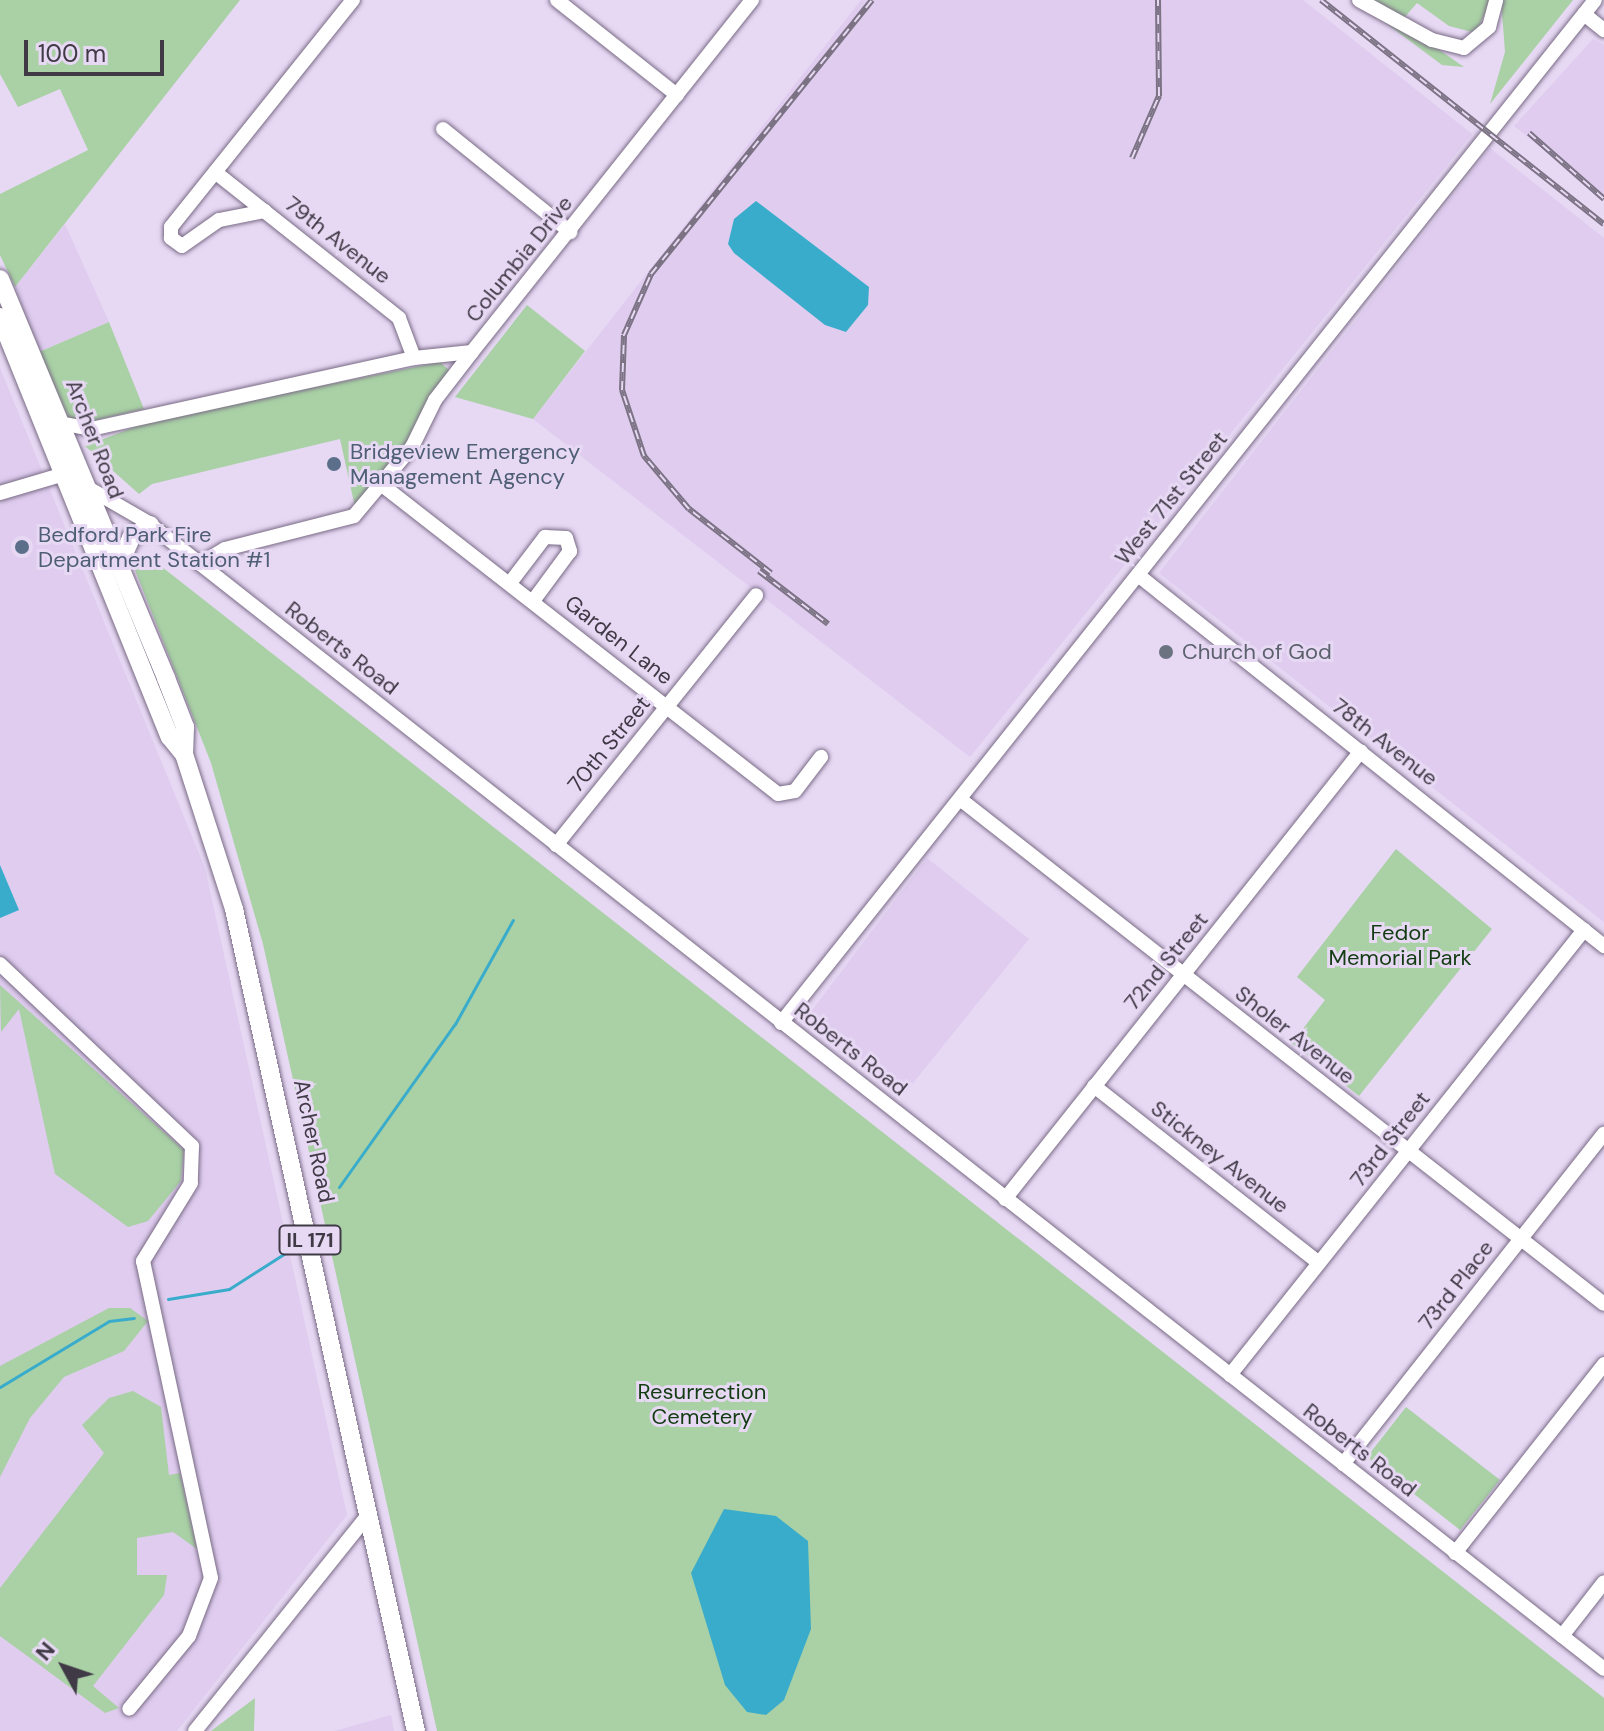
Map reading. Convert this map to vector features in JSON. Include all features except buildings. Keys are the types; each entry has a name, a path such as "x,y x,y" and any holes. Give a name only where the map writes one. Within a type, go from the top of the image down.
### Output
{"main road":[{"name":"Archer Road","path":"0,279 65,424 72,449 185,727 184,754 260,1004 416,1731"},
{"name":"Archer Road","path":"0,317 170,737 184,754"},
{"path":"119,565 131,538 150,525"}],"street":[{"path":"265,211 219,220 177,245 171,227 353,0"},
{"path":"557,0 677,95"},
{"name":"Columbia Drive","path":"65,424 91,429 414,358 472,352 752,0"},
{"path":"1359,0 1464,48 1489,27 1496,0"},
{"name":"West 71st Street","path":"781,1023 1595,0"},
{"path":"1584,14 1604,30"},
{"path":"443,129 570,232"},
{"name":"79th Avenue","path":"215,172 399,318 414,358"},
{"path":"200,564 225,549 346,522 382,485 472,352"},
{"path":"72,449 91,429"},
{"path":"0,493 64,474"},
{"name":"Roberts Road","path":"64,474 150,525 1604,1669"},
{"name":"Garden Lane","path":"382,485 778,794 795,791 821,757"},
{"path":"510,583 545,537 566,538 570,551 533,601"},
{"name":"78th Avenue","path":"1138,575 1604,946"},
{"name":"70th Street","path":"556,845 756,595"},
{"name":"72nd Street","path":"1005,1199 1361,751"},
{"name":"Sholer Avenue","path":"960,799 1604,1304"},
{"name":"73rd Street","path":"1230,1375 1584,930"},
{"path":"0,964 192,1146 191,1183 143,1261 211,1578 189,1636 129,1709"},
{"name":"Stickney Avenue","path":"1094,1086 1319,1263"},
{"name":"73rd Place","path":"1343,1464 1604,1134"},
{"path":"1455,1553 1604,1364"},
{"path":"195,1731 368,1515"},
{"path":"1562,1636 1604,1582"}],"shaded area":[{"path":"861,0 1303,0 1472,134 970,757 533,419"},
{"path":"1593,39 1604,45 1604,198 1514,126"},
{"path":"1490,148 1604,238 1604,922 1159,573"},
{"path":"65,224 109,322 39,352 15,287"},
{"path":"0,368 205,868 347,1515 177,1731 0,1731"},
{"path":"927,858 1029,939 905,1093 807,1017"},
{"path":"391,1715 394,1731 335,1731"}],"green space":[{"path":"0,0 240,0 15,287 0,255 0,194 88,150 60,89 18,107 0,74"},
{"path":"1375,0 1491,0 1476,33 1449,26 1417,3 1404,18"},
{"path":"1501,0 1573,0 1490,104 1505,52"},
{"path":"1379,18 1431,44 1464,67 1442,65"},
{"path":"527,305 585,351 533,419 455,397"},
{"path":"109,322 144,409 84,423 69,419 39,352"},
{"path":"440,362 449,370 407,442 355,507 340,439 152,484 139,494 85,446 153,420"},
{"name":"Resurrection Cemetery","path":"148,556 1604,1698 1604,1731 437,1731 263,944 211,763 135,570"},
{"name":"Fedor Memorial Park","path":"1396,849 1492,929 1359,1096 1292,1043 1325,1000 1297,977"},
{"path":"0,985 184,1150 181,1181 148,1221 128,1227 55,1174 19,1009 1,1032"},
{"path":"109,1308 130,1308 148,1321 124,1351 64,1377 30,1418 0,1477 0,1366"},
{"path":"133,1391 161,1407 169,1475 180,1473 197,1549 173,1532 137,1538 137,1575 167,1575 164,1595 93,1686 119,1708 105,1713 0,1636 0,1588 104,1453 82,1425 109,1398"},
{"path":"1406,1407 1500,1480 1460,1530 1367,1457"},
{"path":"255,1698 254,1731 211,1731"}],"water":[{"path":"756,201 869,287 868,305 846,332 825,325 734,253 728,244 734,219"},
{"path":"0,865 19,910 0,918"},
{"path":"724,1509 776,1516 808,1541 811,1629 784,1700 766,1715 747,1712 725,1685 691,1573"}],"waterway":[{"path":"339,1187 455,1024 513,920"},
{"path":"168,1299 229,1289 290,1250"},
{"path":"0,1387 109,1321 134,1318"}],"railway":[{"path":"771,573 689,509 644,456 622,390 624,335 651,274 872,0"},
{"path":"1132,158 1159,96 1158,0"},
{"path":"1321,0 1604,224"},
{"path":"1529,133 1604,199"},
{"path":"759,571 828,624"}],"place":[{"name":"Bridgeview Emergency Management Agency","path":"334,464"},
{"name":"Bedford Park Fire Department Station #1","path":"22,547"},
{"name":"Church of God","path":"1166,652"}]}
